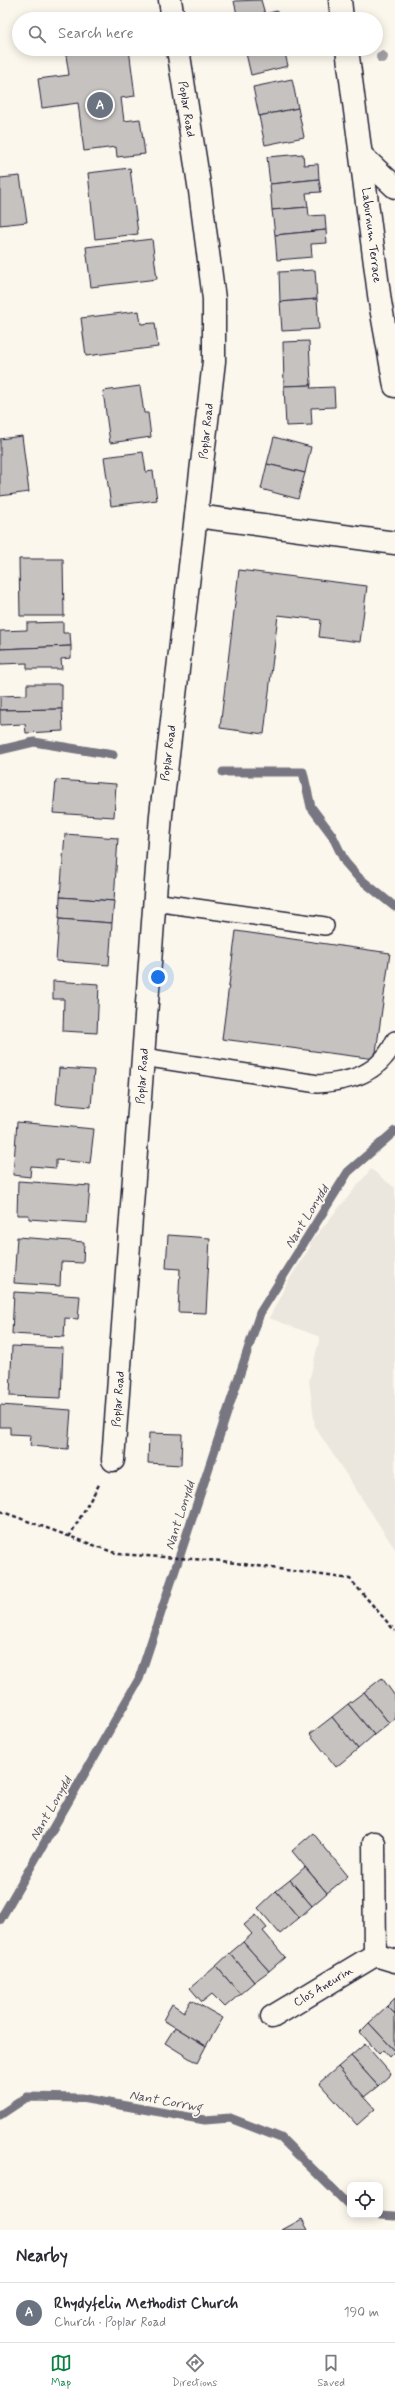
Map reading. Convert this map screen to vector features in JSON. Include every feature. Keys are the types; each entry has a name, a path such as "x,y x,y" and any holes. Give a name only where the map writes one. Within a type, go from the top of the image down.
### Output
{"street":[{"path":"170,0 172,12"},
{"path":"340,0 341,12"},
{"name":"Poplar Road","path":"113,1460 161,815 214,361 214,299 200,191 179,56"},
{"name":"Laburnum Terrace","path":"348,56 380,302 395,386"},
{"path":"362,156 395,187"},
{"path":"197,516 395,544"},
{"path":"374,1843 375,1955 395,1961"},
{"name":"Clos Aneurin","path":"272,2017 375,1955"}],"lane":[{"path":"154,902 326,926"},
{"path":"143,1057 318,1084 341,1082 376,1068 390,1051 395,1040"}],"path":[{"path":"69,1536 113,1460"},
{"path":"0,1511 118,1554 207,1560 350,1579 395,1631"}],"shaded area":[{"path":"371,1169 395,1188 395,1549 315,1427 309,1381 320,1337 269,1318 287,1283 311,1246 309,1244"}],"building":[{"path":"261,0 264,12 236,12 234,1"},
{"path":"66,56 130,56 135,96 121,98 124,121 140,119 145,154 117,157 116,147 84,151 78,103 42,108 38,79 69,75"},
{"path":"247,56 286,56 288,66 251,75"},
{"path":"292,79 298,108 259,116 253,87"},
{"path":"298,108 304,137 265,145 259,116"},
{"path":"303,154 304,165 318,164 319,179 270,184 267,157"},
{"path":"130,168 138,234 95,239 88,173"},
{"path":"20,176 27,222 0,225 0,178"},
{"path":"319,179 321,192 306,193 308,207 272,210 270,184"},
{"path":"308,207 309,216 325,215 326,230 275,235 272,210"},
{"path":"326,230 327,243 311,244 312,257 277,260 275,235"},
{"path":"152,239 157,279 91,287 86,247"},
{"path":"315,270 317,299 280,302 279,272"},
{"path":"317,299 319,329 282,331 280,302"},
{"path":"139,311 141,324 155,323 158,347 86,356 81,318"},
{"path":"309,341 311,385 284,386 283,342"},
{"path":"311,385 310,388 334,387 335,407 311,408 312,425 286,426 284,386"},
{"path":"140,386 144,413 148,413 151,437 110,443 103,391"},
{"path":"22,436 29,492 0,496 0,439"},
{"path":"274,437 311,447 305,473 267,464"},
{"path":"143,452 146,472 153,471 157,500 111,506 104,457"},
{"path":"267,464 305,473 298,499 261,489"},
{"path":"19,559 63,559 64,616 20,616"},
{"path":"239,570 367,586 360,642 319,637 321,620 278,615 264,734 220,728"},
{"path":"63,622 63,633 70,633 71,646 0,649 0,631 27,630 27,623"},
{"path":"71,646 71,658 61,659 62,669 27,669 27,663 0,664 0,649"},
{"path":"27,684 62,684 62,709 0,710 0,696 27,695"},
{"path":"62,709 63,731 26,733 25,724 0,725 0,710"},
{"path":"56,780 116,784 114,817 53,813"},
{"path":"65,834 118,838 114,901 60,897"},
{"path":"60,897 114,901 112,923 59,919"},
{"path":"59,919 112,923 109,965 56,961"},
{"path":"236,931 390,953 375,1059 222,1039"},
{"path":"53,981 99,984 97,1033 63,1031 64,999 53,999"},
{"path":"59,1068 94,1070 91,1107 56,1104"},
{"path":"17,1122 94,1129 90,1163 56,1160 56,1168 31,1166 30,1177 13,1175"},
{"path":"18,1181 90,1186 87,1223 29,1219 29,1215 17,1215"},
{"path":"168,1235 210,1238 206,1313 178,1312 180,1269 166,1268"},
{"path":"17,1237 84,1242 83,1263 61,1262 60,1286 14,1283"},
{"path":"14,1292 80,1296 78,1319 65,1318 64,1337 12,1334"},
{"path":"12,1346 63,1348 61,1398 10,1396"},
{"path":"0,1405 71,1410 68,1449 30,1446 31,1435 10,1434 10,1427 0,1427"},
{"path":"149,1433 182,1434 181,1465 148,1463"},
{"path":"382,1678 395,1696 395,1719 389,1723 364,1692"},
{"path":"364,1692 389,1723 374,1735 348,1704"},
{"path":"348,1704 374,1735 358,1749 332,1717"},
{"path":"332,1717 358,1749 336,1767 310,1734"},
{"path":"313,1833 348,1876 327,1893 292,1851"},
{"path":"305,1867 327,1893 312,1906 290,1880"},
{"path":"290,1880 312,1906 299,1918 276,1891"},
{"path":"276,1891 299,1918 280,1934 258,1908"},
{"path":"256,1915 267,1928 263,1931 285,1957 269,1971 243,1942 252,1934 244,1925"},
{"path":"243,1942 269,1971 254,1982 230,1953"},
{"path":"230,1953 254,1982 240,1994 216,1966"},
{"path":"216,1966 240,1994 225,2007 212,1994 202,2002 190,1988"},
{"path":"395,1998 395,2014 387,2006"},
{"path":"191,2000 223,2018 206,2046 163,2020 172,2004 184,2012"},
{"path":"387,2006 395,2014 395,2051 369,2023"},
{"path":"369,2023 395,2051 389,2057 383,2050 379,2054 360,2032"},
{"path":"175,2027 206,2046 197,2063 165,2043"},
{"path":"365,2044 391,2074 378,2086 351,2056"},
{"path":"351,2056 378,2086 364,2097 338,2067"},
{"path":"338,2067 375,2109 357,2125 319,2083"},
{"path":"302,2219 308,2230 282,2230"}],"waterway":[{"path":"0,750 34,742 113,755"},
{"path":"223,772 303,772 311,807 332,835 345,862 358,877 395,907"},
{"name":"Nant Lonydd","path":"0,1920 139,1679 260,1313 348,1172 395,1131"},
{"name":"Nant Corrwg","path":"0,2115 27,2097 81,2098 205,2120 230,2118 281,2138 347,2203"},
{"name":"Nant Corrwg","path":"383,2215 395,2216"}],"place":[{"name":"Rhydyfelin Methodist Church","path":"100,105"}]}
